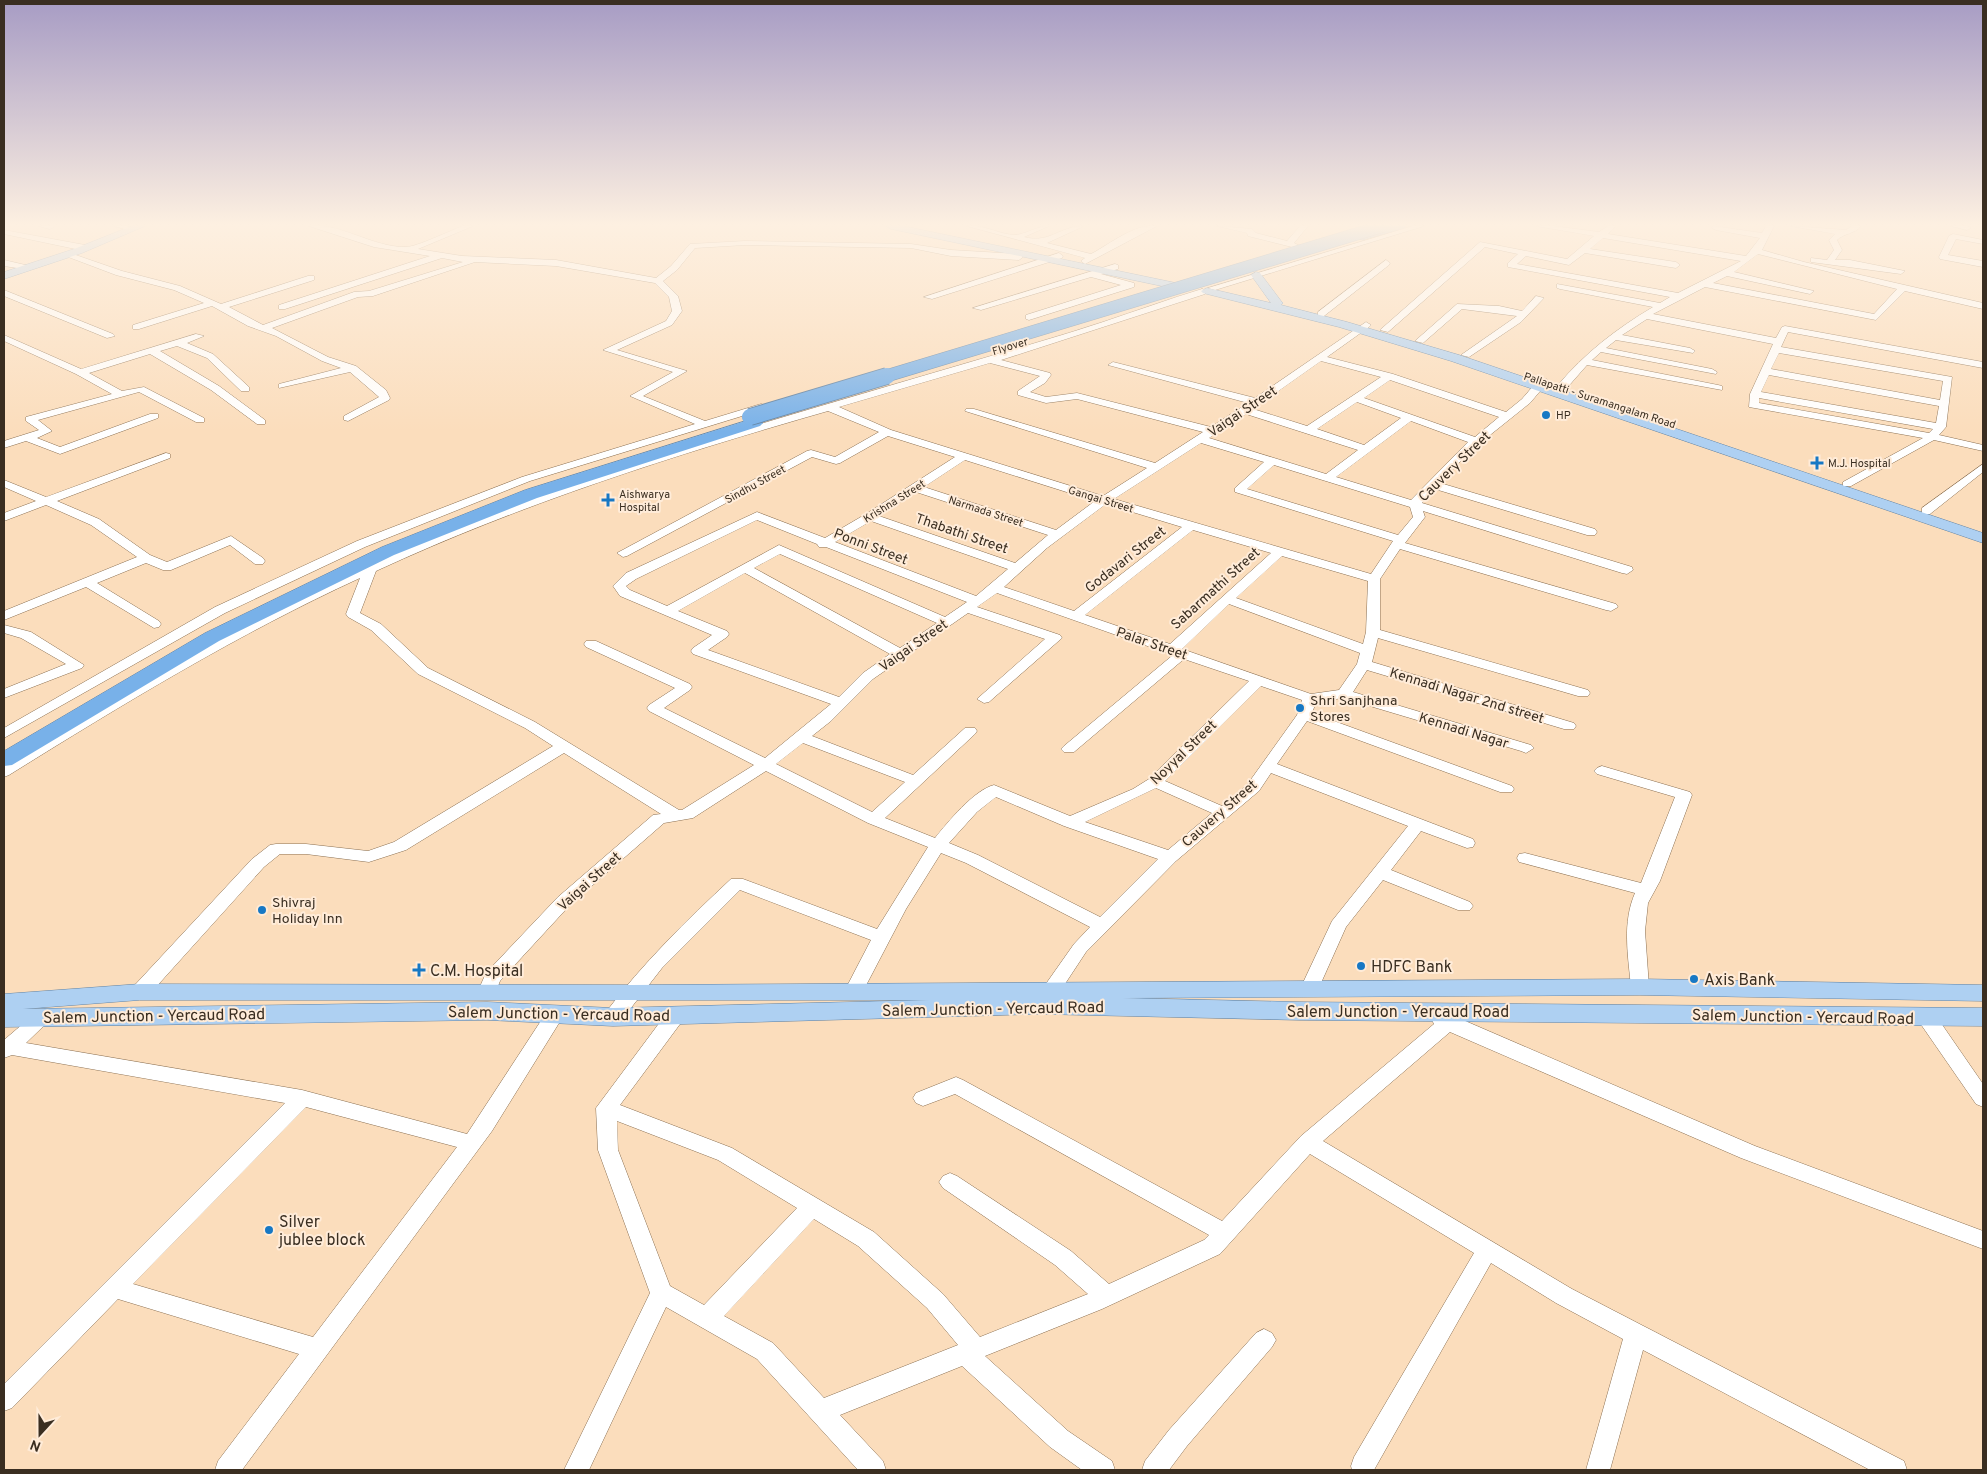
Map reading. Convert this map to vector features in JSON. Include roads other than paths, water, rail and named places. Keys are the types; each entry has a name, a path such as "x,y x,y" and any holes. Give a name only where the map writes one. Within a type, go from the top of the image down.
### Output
{"highway":[{"name":"Flyover","path":"752,420 1150,295"},
{"path":"5,735 214,624 373,548 456,514 530,487 719,431 1159,295"},
{"path":"4,760 212,636 379,555 531,494 689,440"}],"main road":[{"path":"1228,295 1363,327 1540,384 1893,504 1983,538"},
{"name":"Pallapatti - Suramangalam Road","path":"1233,295 1277,303 1363,327 1385,330 1466,355 1540,384 1562,388 1847,484 1893,504 1926,511 1983,531"},
{"path":"1271,295 1277,303"},
{"path":"4,1002 140,992 487,991 630,993 1052,988 1640,986 1983,993"},
{"path":"1411,987 1411,1011"},
{"name":"Salem Junction - Yercaud Road","path":"4,1018 487,1011 613,1017 1040,1005 1299,1011 1983,1017"}],"street":[{"path":"8,295 110,336"},
{"path":"193,295 217,305 250,324 307,348 325,359 352,368 382,392 385,398 348,418"},
{"path":"136,327 253,295"},
{"path":"282,307 320,295"},
{"path":"263,328 356,295"},
{"path":"672,295 677,311 669,323 608,350 682,371 634,396 719,431"},
{"path":"929,297 936,295"},
{"path":"978,308 1022,295"},
{"path":"1029,317 1100,295"},
{"path":"4,772 152,680 324,590 422,545 611,475 719,431 1141,295"},
{"path":"5,735 220,610 361,544 526,479 719,431 831,408 1193,295"},
{"path":"1320,314 1345,295"},
{"path":"1385,330 1425,295"},
{"path":"1605,295 1662,306"},
{"path":"1671,295 1678,296"},
{"path":"1760,295 1876,317 1897,295"},
{"path":"1936,295 1983,306"},
{"path":"1562,388 1583,361 1615,337 1678,296"},
{"path":"1466,355 1518,320 1539,298"},
{"path":"1420,341 1460,306 1499,309 1523,314"},
{"path":"1647,316 1777,346 1948,379 1941,427 1930,438 1847,484"},
{"name":"Vaigai Street","path":"487,991 492,978 564,901 659,819 687,814 766,764 841,703 868,676 994,588 1058,534 1104,500 1207,435 1363,327"},
{"path":"1983,364 1785,329 1755,394 1753,406 1912,432 1930,438 1983,448"},
{"path":"80,372 199,336"},
{"path":"1615,337 1690,350"},
{"path":"4,338 80,372 120,394"},
{"path":"177,342 210,356 245,389"},
{"path":"1599,349 1712,372"},
{"path":"151,350 215,388 261,422"},
{"path":"1320,358 1389,376 1507,416"},
{"path":"987,359 1046,375 1041,381 1022,393 1026,396 1046,400 1077,396 1207,435 1272,461 1415,503 1627,570"},
{"path":"1583,361 1718,388"},
{"path":"1113,365 1256,402"},
{"path":"283,386 352,368"},
{"path":"1765,371 1944,404"},
{"path":"1310,429 1358,400 1389,376"},
{"name":"Cauvery Street","path":"1344,694 1366,658 1373,632 1374,579 1386,558 1420,517 1415,503 1476,442 1507,416 1540,384"},
{"path":"4,445 47,431 30,419 140,389 200,420"},
{"path":"1755,394 1941,427"},
{"path":"1358,400 1476,442"},
{"name":"Gangai Street","path":"831,408 887,432 1104,500 1374,579"},
{"path":"1244,410 1310,429 1367,449"},
{"path":"970,411 1157,467"},
{"path":"27,438 60,451 154,416"},
{"path":"1329,477 1399,423 1409,418"},
{"name":"Sindhu Street","path":"623,553 811,453 836,461 887,432"},
{"path":"4,517 166,456"},
{"name":"Krishna Street","path":"823,544 870,517 964,456"},
{"path":"1272,461 1239,490 1399,542 1611,607"},
{"path":"1926,511 1983,467"},
{"path":"4,483 95,522 146,558 167,567 231,540 259,561"},
{"path":"1432,484 1591,532"},
{"name":"Narmada Street","path":"915,488 1058,534"},
{"name":"Ponni Street","path":"668,611 625,593 619,586 631,576 757,516 1055,638 984,699"},
{"name":"Thabathi Street","path":"870,517 1017,568"},
{"name":"Godavari Street","path":"1076,616 1191,526"},
{"path":"668,611 779,549 946,622"},
{"name":"Sabarmathi Street","path":"1069,749 1177,651 1227,599 1280,552"},
{"path":"4,616 146,558"},
{"path":"744,568 900,654"},
{"path":"370,569 352,614 376,627 423,670 530,725 676,816"},
{"path":"87,582 154,624"},
{"name":"Palar Street","path":"994,588 1310,698"},
{"name":"Kennadi Nagar 2nd street","path":"1227,599 1366,658 1569,726"},
{"path":"668,611 722,634 698,651 841,703"},
{"path":"4,629 26,635 77,665 4,694"},
{"path":"1373,632 1583,693"},
{"path":"591,644 685,687 654,708 874,819 972,859 1102,926"},
{"name":"Noyyal Street","path":"1070,822 1139,792 1154,782 1258,680"},
{"path":"1310,698 1344,694"},
{"name":"Kennadi Nagar","path":"1344,694 1526,748"},
{"name":"Cauvery Street","path":"1052,988 1080,948 1170,857 1253,788 1304,715 1310,698"},
{"path":"1304,715 1506,789"},
{"path":"874,819 970,732"},
{"path":"801,737 915,781"},
{"path":"140,992 258,863 276,849 301,849 369,857 400,846 564,746"},
{"path":"1268,766 1467,843"},
{"path":"1602,771 1684,795 1652,881 1643,889 1636,919 1640,986"},
{"path":"1154,782 1223,812"},
{"path":"854,990 936,845 981,799 994,790 1070,822 1170,857"},
{"path":"1310,987 1338,925 1418,824"},
{"path":"1525,858 1643,889"},
{"path":"1380,872 1464,906"},
{"path":"613,1017 630,993 676,940 737,883 868,933 883,936"},
{"path":"1411,1011 1449,1022 1748,1152 1983,1240"},
{"path":"227,1470 471,1143 555,1015"},
{"path":"676,1015 606,1108 608,1150 661,1293 766,1351 874,1470"},
{"path":"6,1049 45,1016"},
{"path":"1927,1018 1983,1099"},
{"path":"821,1412 1107,1296 1212,1246 1308,1142 1449,1022"},
{"path":"6,1049 302,1098 471,1143"},
{"path":"923,1098 956,1085 1224,1233"},
{"path":"4,1400 302,1098"},
{"path":"606,1108 725,1154 866,1239 935,1301 971,1351 1059,1439 1103,1470"},
{"path":"1308,1142 1564,1296 1895,1470"},
{"path":"950,1182 1063,1258 1107,1296"},
{"path":"707,1318 812,1206"},
{"path":"1363,1466 1487,1250"},
{"path":"114,1288 317,1349"},
{"path":"576,1470 661,1293"},
{"path":"1598,1470 1636,1334"},
{"path":"1154,1470 1178,1438 1264,1340"}],"place":[{"name":"HP","path":"1546,415"},
{"name":"M.J. Hospital","path":"1817,463"},
{"name":"Aishwarya Hospital","path":"608,500"},
{"name":"Shri Sanjhana Stores","path":"1300,708"},
{"name":"Shivraj Holiday Inn","path":"262,910"},
{"name":"HDFC Bank","path":"1361,966"},
{"name":"C.M. Hospital","path":"419,970"},
{"name":"Axis Bank","path":"1694,979"},
{"name":"Silver jublee block","path":"269,1230"}]}
